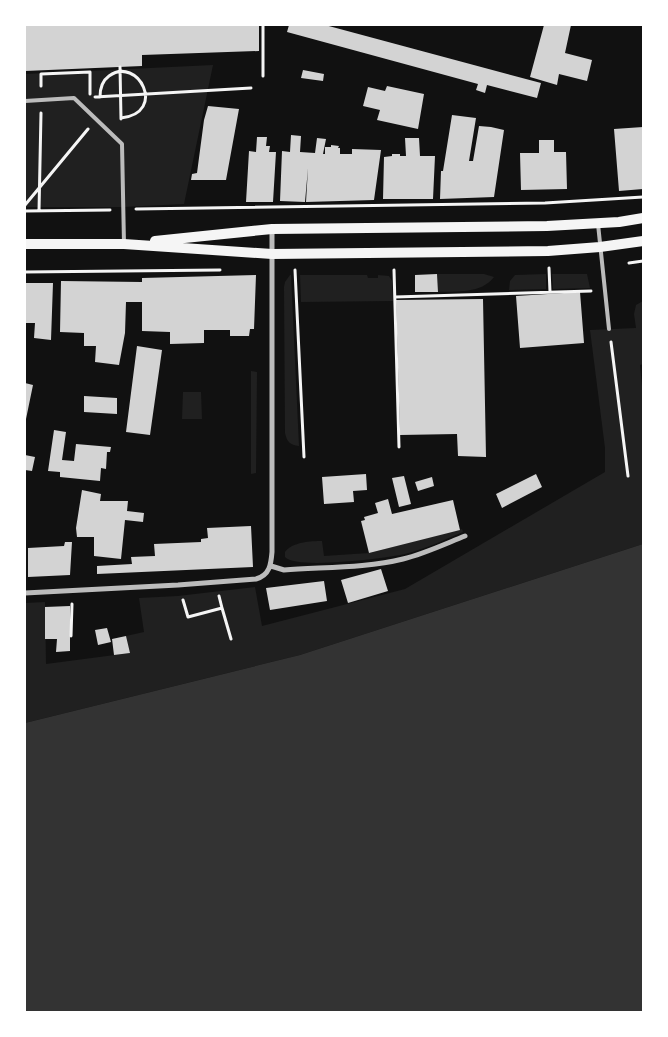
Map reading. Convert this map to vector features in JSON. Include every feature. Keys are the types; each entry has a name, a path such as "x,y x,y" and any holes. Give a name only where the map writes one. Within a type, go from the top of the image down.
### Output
{"main road":[{"path":"124,244 272,229 546,226 598,224 643,218"},
{"path":"25,244 124,244 272,254 501,252 600,248 643,241"}],"street":[{"path":"25,593 215,582 259,578 267,572 272,552 272,229"},
{"path":"270,566 284,570 380,563 422,554 465,536"}],"lane":[{"path":"25,101 74,98 122,144 124,244"},
{"path":"598,224 609,329"}],"path":[{"path":"263,25 263,76"},
{"path":"120,67 122,144"},
{"path":"39,211 41,74 90,72 90,98 251,88"},
{"path":"100,97 101,86 111,74 120,72 130,73 139,80 145,89 144,104 140,111 121,118"},
{"path":"25,205 96,119"},
{"path":"25,211 536,203 643,196"},
{"path":"25,272 220,270"},
{"path":"295,270 304,457"},
{"path":"394,270 399,447"},
{"path":"395,297 604,290"},
{"path":"609,329 628,476"},
{"path":"215,582 231,639"},
{"path":"178,585 188,617 222,608"},
{"path":"71,636 72,591"}],"shaded area":[{"path":"213,65 184,204 123,207 25,207 25,74"},
{"path":"437,274 484,274 494,277 476,289 438,292"},
{"path":"546,274 546,289 509,290 510,281 515,275"},
{"path":"552,274 587,274 590,288 553,289"},
{"path":"290,275 299,446 289,443 285,433 284,287"},
{"path":"300,275 367,275 368,278 378,278 378,275 389,276 392,281 393,301 301,302"},
{"path":"643,301 643,364 640,365 643,396 643,544 300,655 25,723 25,603 45,602 46,664 130,653 126,636 144,632 139,598 178,596 255,587 262,626 405,589 605,472 605,448 590,330 636,328 634,314 636,305"},
{"path":"251,371 257,372 256,473 251,474"},
{"path":"183,392 201,392 202,419 182,419"},
{"path":"462,529 463,532 434,544 395,556 323,563 293,561 285,557 285,552 292,546 307,542 322,541 324,556 369,553"},
{"path":"643,544 643,1012 25,1012 25,723 300,655"}],"building":[{"path":"25,25 259,25 259,51 142,55 142,66 25,71"},
{"path":"289,25 325,25 541,83 537,98 487,85 485,93 476,90 478,84 287,32"},
{"path":"544,25 571,25 565,53 592,60 587,81 559,74 557,85 530,77"},
{"path":"303,70 324,74 323,81 301,78"},
{"path":"387,86 424,94 418,129 377,120 380,110 363,106 368,87 385,91"},
{"path":"208,106 239,109 226,180 191,180 192,174 197,173 204,120"},
{"path":"452,115 476,118 469,161 473,161 479,126 504,130 494,197 440,199 441,171 443,171"},
{"path":"643,127 643,189 619,191 614,129"},
{"path":"291,135 301,136 300,152 315,153 317,138 326,139 323,154 325,154 325,147 331,147 331,145 339,146 340,154 352,154 352,149 381,150 374,200 306,202 308,168 305,202 280,201 282,151 290,152"},
{"path":"257,137 267,137 266,146 270,146 269,152 276,152 273,202 246,202 249,151 256,152"},
{"path":"405,138 419,138 420,156 435,156 433,199 383,199 384,157 392,156 392,154 406,156"},
{"path":"539,140 554,140 554,152 566,152 567,189 521,190 520,153 539,153"},
{"path":"437,274 438,292 415,292 415,275"},
{"path":"256,275 254,329 250,329 249,336 230,336 230,330 204,330 204,343 170,344 170,332 142,331 142,302 126,302 125,333 119,365 95,362 96,346 84,346 84,333 60,332 61,281 142,282 142,278"},
{"path":"25,283 53,283 51,340 34,338 35,323 25,323"},
{"path":"580,292 584,343 520,348 516,296"},
{"path":"483,299 486,457 458,456 457,434 400,435 396,300"},
{"path":"137,346 162,350 150,435 126,432"},
{"path":"25,383 33,385 26,419 25,419"},
{"path":"84,396 117,398 117,414 84,412"},
{"path":"54,430 66,432 62,460 74,461 76,444 111,447 110,452 107,452 106,469 101,468 100,481 60,477 60,472 48,471"},
{"path":"25,455 35,457 32,471 25,470"},
{"path":"366,474 367,490 353,491 354,502 324,504 322,477"},
{"path":"536,474 542,487 502,508 496,494"},
{"path":"404,476 411,504 399,507 392,478"},
{"path":"432,477 434,486 418,491 415,482"},
{"path":"82,490 101,494 100,501 128,501 127,511 144,513 143,522 125,520 121,559 94,556 94,537 77,537 76,528"},
{"path":"388,499 392,514 453,500 460,530 369,553 361,521 365,520 364,517 378,513 375,503"},
{"path":"251,526 253,567 97,574 97,566 132,564 131,557 155,556 154,544 201,542 201,539 208,538 207,528"},
{"path":"65,542 72,542 70,575 28,577 28,548 64,546"},
{"path":"381,569 388,591 348,603 341,580"},
{"path":"324,581 327,601 270,610 266,588"},
{"path":"70,606 70,651 56,652 57,639 45,639 45,607"},
{"path":"107,628 111,642 98,645 95,630"},
{"path":"126,636 130,653 114,655 112,639"}]}
